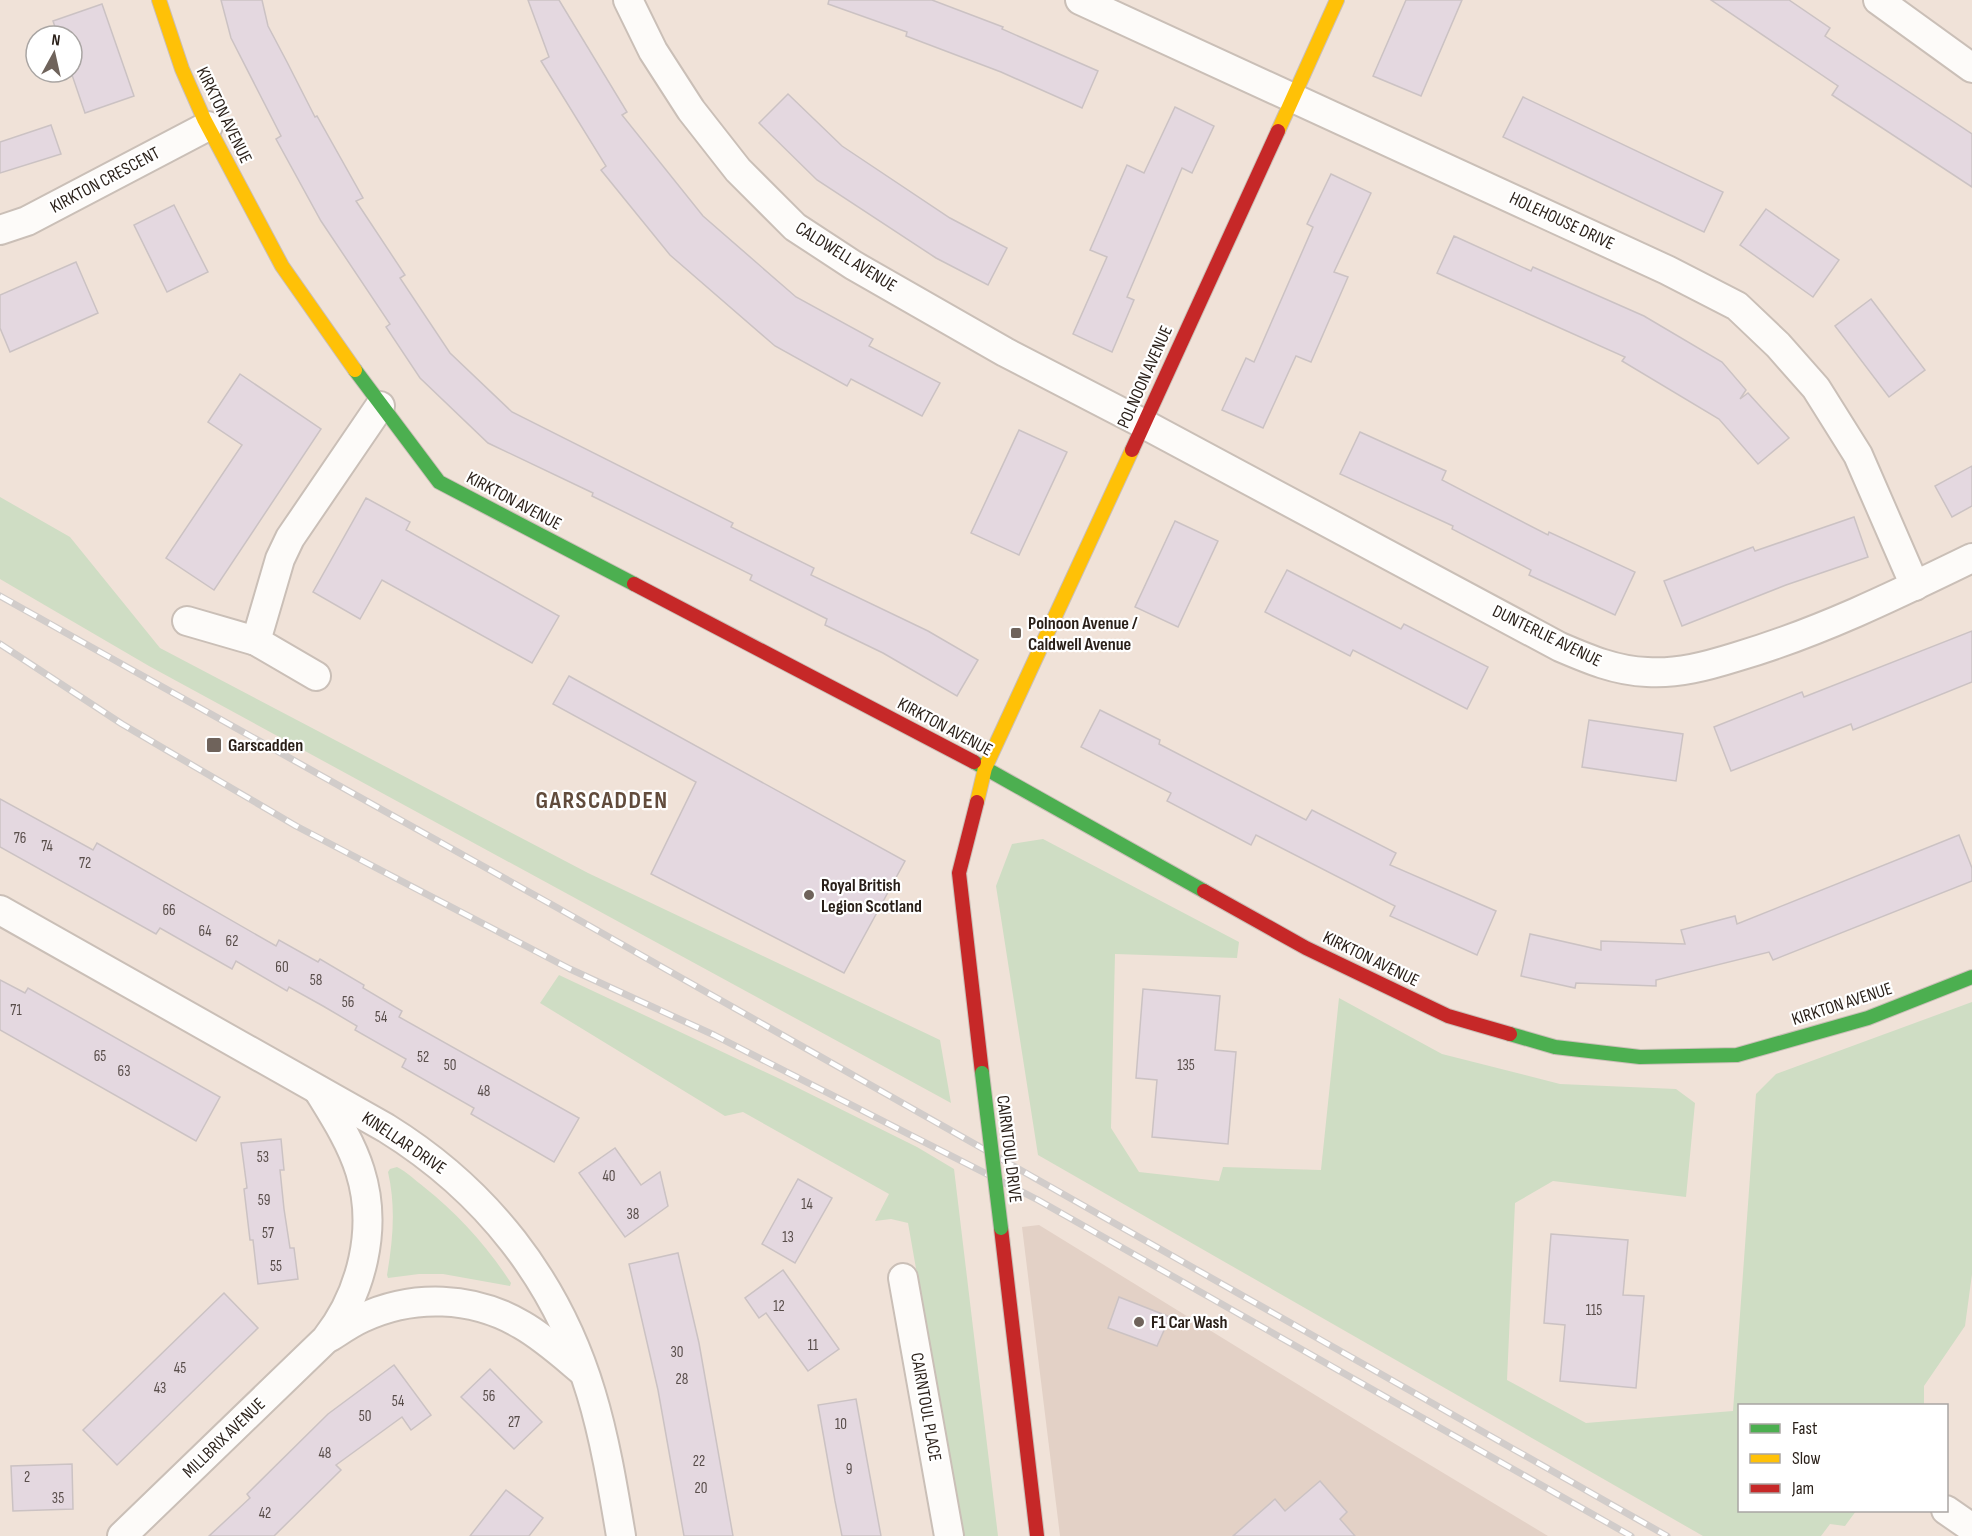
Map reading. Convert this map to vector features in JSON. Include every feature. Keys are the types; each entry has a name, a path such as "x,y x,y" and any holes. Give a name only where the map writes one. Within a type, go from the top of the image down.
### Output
{"street":[{"name":"KIRKTON AVENUE","path":"159,0 182,69 208,126 282,266 380,406 439,482 985,768 1317,953 1448,1016 1555,1047 1640,1057 1737,1055 1868,1018 1972,977"},
{"name":"CALDWELL AVENUE","path":"628,0 653,51 691,110 738,170 795,227 852,265 1005,352 1144,424"},
{"name":"HOLEHOUSE DRIVE","path":"1080,0 1667,270 1737,306 1778,345 1816,388 1858,456 1915,586"},
{"name":"POLNOON AVENUE","path":"985,768 1337,0"},
{"path":"1878,0 1972,68"},
{"name":"KIRKTON CRESCENT","path":"0,230 27,221 208,126"},
{"path":"256,641 280,560 290,538 380,406"},
{"name":"DUNTERLIE AVENUE","path":"1144,424 1560,646 1601,665 1647,672 1690,670 1784,643 1915,586 1972,558"},
{"path":"187,621 256,641 316,676"},
{"name":"CAIRNTOUL DRIVE","path":"985,768 959,873 1037,1536"},
{"name":"KINELLAR DRIVE","path":"0,910 411,1144 476,1197 535,1270 557,1308 584,1372 598,1417 619,1535"},
{"name":"MILLBRIX AVENUE","path":"122,1536 326,1339 342,1317 355,1288 364,1257 367,1219 364,1187 353,1151 316,1088"},
{"name":"CAIRNTOUL PLACE","path":"903,1278 949,1536"},
{"name":"MILLBRIX AVENUE","path":"326,1339 359,1319 383,1310 411,1303 452,1302 475,1305 511,1319 537,1335 584,1372"},
{"path":"1948,1511 1972,1528"}],"shaded area":[{"path":"1039,1225 1548,1536 1060,1536 1022,1227"}],"green space":[{"path":"0,497 70,537 160,648 588,873 940,1040 951,1103 149,666 0,579"},
{"path":"1043,839 1239,942 1237,958 1115,954 1111,1128 1139,1172 1219,1181 1223,1167 1321,1170 1339,998 1442,1054 1560,1084 1676,1089 1695,1103 1686,1197 1553,1181 1515,1203 1507,1380 1586,1423 1733,1411 1756,1094 1776,1074 1972,1002 1972,1274 1965,1326 1924,1386 1924,1404 1738,1404 1738,1512 1855,1512 1845,1526 1830,1524 1821,1536 1703,1536 1038,1155 996,886 1012,844"},
{"path":"559,975 778,1078 917,1147 954,1169 998,1536 963,1536 908,1223 891,1219 875,1221 889,1194 743,1112 725,1116 540,1003"},
{"path":"397,1167 437,1197 460,1219 492,1256 511,1283 510,1286 443,1274 388,1278 393,1211 388,1172"}],"building":[{"path":"221,0 262,0 268,26 315,117 317,116 363,198 356,201 405,275 400,278 450,353 512,412 733,523 731,527 814,568 811,575 928,631 978,660 957,696 883,653 825,625 827,619 750,580 752,575 592,496 593,493 488,443 420,378 386,327 390,324 321,221 276,139 281,136 231,38"},
{"path":"528,0 559,0 627,112 622,115 703,216 796,297 873,339 869,346 940,383 922,416 851,379 847,386 775,346 670,255 601,170 606,166 541,61 549,57"},
{"path":"829,0 932,0 1003,27 1002,29 1098,71 1082,108 1001,72 906,36 907,32 828,4"},
{"path":"1406,0 1462,0 1421,96 1373,76"},
{"path":"1711,0 1789,0 1830,28 1825,36 1972,134 1972,187 1832,95 1838,86"},
{"path":"102,4 134,96 85,113 75,84 84,84 84,24 54,24 53,21"},
{"path":"788,94 842,146 950,218 1007,248 988,285 936,258 817,180 759,123"},
{"path":"1523,97 1723,192 1704,232 1503,137"},
{"path":"1175,107 1214,126 1192,173 1182,168 1127,297 1134,300 1112,352 1073,334 1107,257 1090,250 1127,165 1144,173"},
{"path":"51,125 61,154 0,173 0,142"},
{"path":"1331,174 1371,193 1334,272 1348,277 1311,362 1296,356 1263,428 1222,410 1246,358 1254,362 1313,227 1307,224"},
{"path":"174,205 208,272 167,292 134,225"},
{"path":"1766,209 1839,260 1813,297 1740,245"},
{"path":"1454,236 1531,271 1533,267 1644,316 1722,362 1746,390 1740,399 1748,393 1789,438 1758,464 1719,419 1622,361 1625,357 1437,273"},
{"path":"76,262 98,313 10,352 0,328 0,295"},
{"path":"1871,299 1925,370 1889,397 1835,326"},
{"path":"240,374 321,429 214,590 166,558 242,445 208,422"},
{"path":"1019,430 1067,452 1019,555 971,533"},
{"path":"1360,432 1446,471 1442,480 1548,535 1549,532 1635,572 1615,615 1529,575 1531,570 1452,529 1453,526 1340,474"},
{"path":"1972,466 1972,506 1952,517 1935,486"},
{"path":"366,498 410,522 406,530 559,616 532,663 382,580 360,619 313,592"},
{"path":"1854,517 1868,557 1786,585 1682,626 1664,581 1753,547 1755,551"},
{"path":"1175,521 1218,541 1178,627 1135,607"},
{"path":"1287,570 1401,629 1404,624 1488,667 1467,709 1353,650 1350,656 1265,612"},
{"path":"1972,631 1972,682 1853,730 1851,724 1731,771 1714,727 1802,692 1804,697"},
{"path":"569,676 905,861 844,973 651,874 696,782 553,704"},
{"path":"1100,710 1160,740 1159,744 1306,820 1312,810 1396,853 1390,865 1496,911 1477,955 1390,916 1395,906 1256,835 1251,845 1167,801 1171,793 1081,747"},
{"path":"1589,720 1683,734 1676,781 1582,767"},
{"path":"0,799 93,850 97,843 276,946 279,940 318,962 320,959 402,1011 399,1017 579,1118 554,1162 471,1114 474,1108 402,1067 406,1059 355,1030 357,1026 323,1006 289,987 287,991 236,961 232,969 160,928 156,934 0,847"},
{"path":"1959,835 1972,868 1972,881 1773,960 1769,952 1656,980 1656,986 1576,983 1575,988 1521,976 1530,934 1601,950 1601,941 1685,944 1681,930 1735,916 1737,924"},
{"path":"0,980 25,993 28,988 220,1097 196,1141 0,1030"},
{"path":"1143,989 1220,996 1215,1050 1236,1052 1228,1144 1152,1137 1157,1080 1136,1078"},
{"path":"281,1139 284,1170 280,1170 284,1209 290,1248 294,1248 298,1279 258,1284 253,1240 250,1240 244,1189 247,1188 241,1143"},
{"path":"615,1148 641,1185 660,1172 668,1206 625,1237 579,1173"},
{"path":"798,1179 832,1198 795,1263 762,1244"},
{"path":"1551,1234 1628,1240 1623,1295 1644,1296 1636,1388 1560,1381 1565,1325 1544,1323"},
{"path":"678,1253 699,1343 733,1536 684,1536 658,1390 629,1264"},
{"path":"783,1270 839,1349 808,1371 766,1313 759,1318 745,1298"},
{"path":"224,1293 258,1328 117,1465 83,1430"},
{"name":"F1 Car Wash","path":"1119,1297 1170,1317 1157,1346 1108,1328"},
{"path":"394,1365 431,1415 411,1430 402,1417 336,1465 341,1470 274,1536 209,1536 250,1498 247,1494 328,1414"},
{"path":"490,1369 542,1422 514,1449 461,1397"},
{"path":"856,1399 881,1536 842,1536 835,1501 818,1405"},
{"path":"72,1464 73,1509 13,1511 11,1466"},
{"path":"1320,1481 1347,1512 1340,1519 1355,1536 1233,1536 1275,1499 1285,1511"},
{"path":"506,1490 543,1518 529,1536 470,1536"}],"railway":[{"path":"0,596 556,907 1667,1536"},
{"path":"0,644 122,724 296,826 570,969 714,1035 1038,1200 1631,1536"}],"traffic: fast":[{"path":"355,370 439,482 634,584"},
{"path":"974,762 1204,891"},
{"path":"1510,1034 1555,1047 1640,1057 1737,1055 1868,1018 1972,977"},
{"path":"982,1073 1001,1228"}],"traffic: slow":[{"path":"159,0 182,69 204,119 282,266 355,370"},
{"path":"1278,131 1337,0"},
{"path":"977,802 985,768 1132,450"}],"traffic: jam":[{"path":"1132,450 1278,131"},
{"path":"634,584 974,762"},
{"path":"977,802 959,873 982,1073"},
{"path":"1204,891 1306,948 1448,1016 1510,1034"},
{"path":"1001,1228 1037,1536"}],"place":[{"name":"Polnoon Avenue / Caldwell Avenue","path":"1016,633"},
{"name":"Garscadden","path":"214,745"},
{"name":"Royal British Legion Scotland","path":"809,895"},
{"name":"F1 Car Wash","path":"1139,1322"}],"district":[{"name":"GARSCADDEN","path":"602,800"}]}
